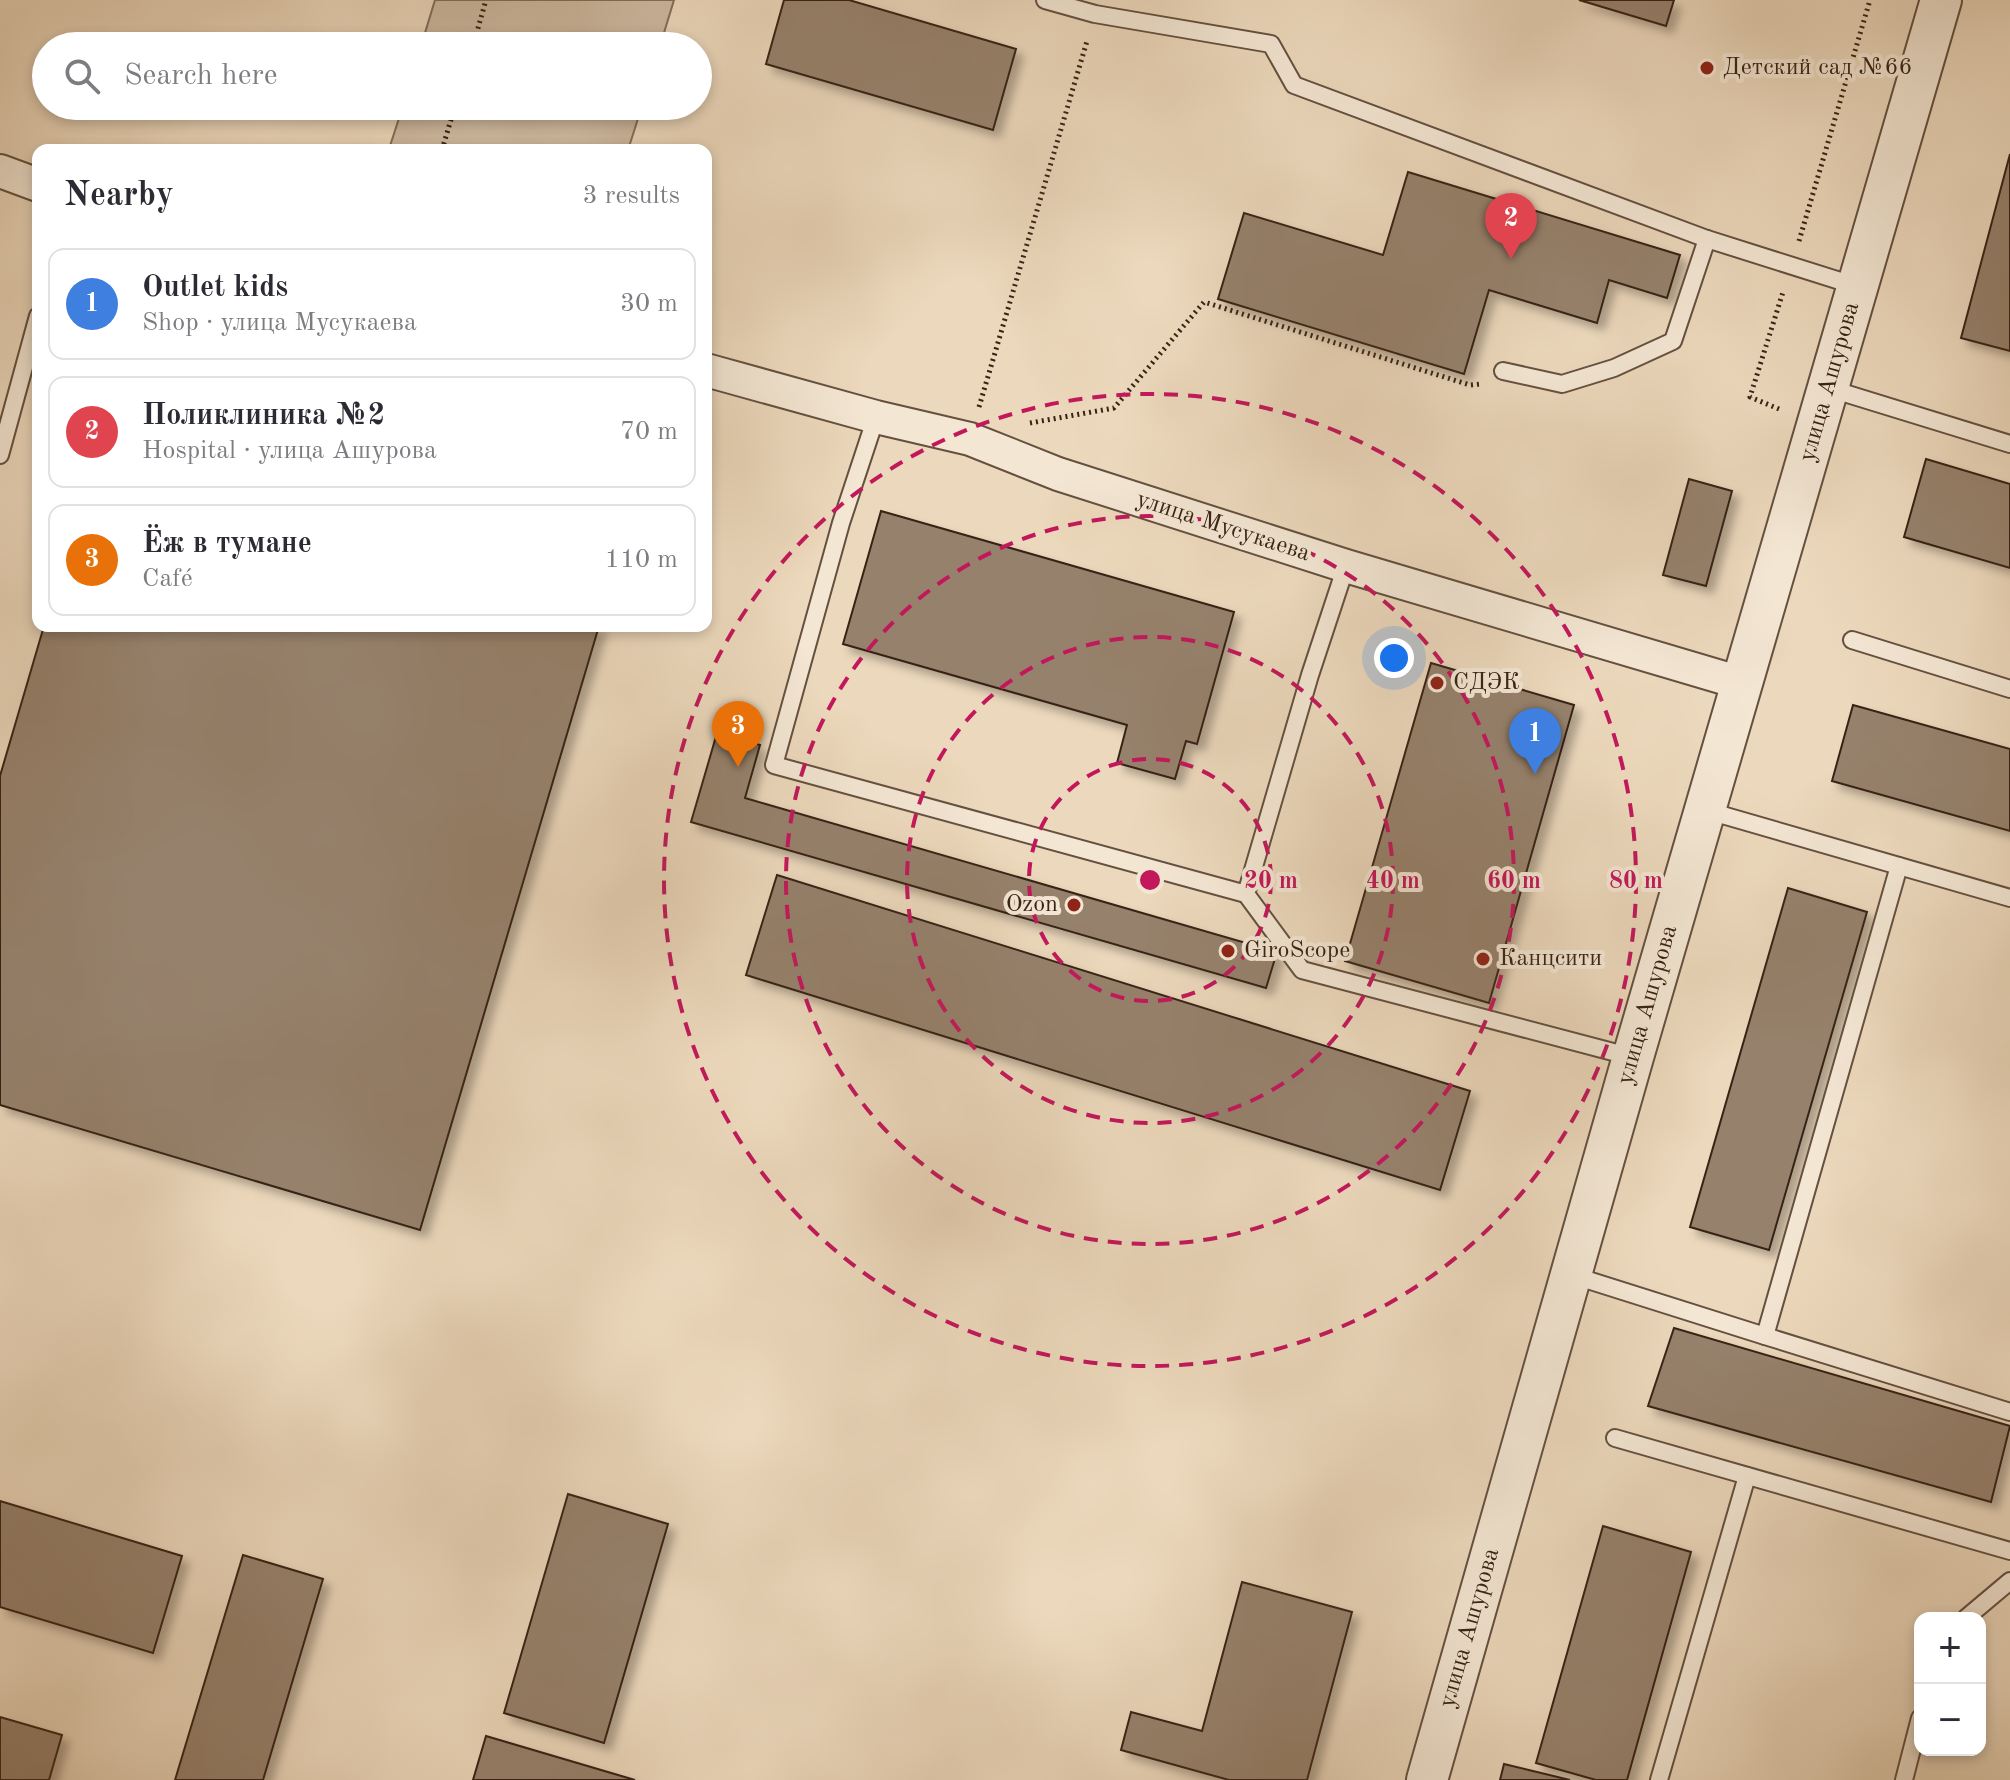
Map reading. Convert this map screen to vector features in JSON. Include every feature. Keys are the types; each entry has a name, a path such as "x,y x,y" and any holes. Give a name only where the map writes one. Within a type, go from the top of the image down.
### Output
{"street":[{"name":"улица Ашурова","path":"1427,1780 1633,1057 1941,0"},
{"path":"0,171 32,183"},
{"name":"улица Мусукаева","path":"712,372 876,417 970,439 1058,474 1346,566 1741,683"}],"lane":[{"path":"1045,0 1095,14 1271,44 1294,85 1707,239 1858,286"},
{"path":"1503,371 1562,384 1614,368 1673,341 1707,239"},
{"path":"0,455 32,338"},
{"path":"1828,388 2010,444"},
{"path":"876,417 841,523 774,765 1246,894 1302,970 1633,1057"},
{"path":"1246,894 1310,675 1346,566"},
{"path":"1852,640 2010,689"},
{"path":"1705,810 2010,898"},
{"path":"1765,1336 1899,866"},
{"path":"1571,1274 2010,1412"},
{"path":"1615,1438 2010,1551"},
{"path":"1659,1780 1747,1476"},
{"path":"1973,1612 2010,1581"},
{"path":"1904,1780 1914,1741"}],"path":[{"path":"477,32 486,0"},
{"path":"1785,411 1750,397 1870,0"},
{"path":"970,439 1095,14"},
{"path":"444,144 451,120"},
{"path":"1028,423 1114,408 1204,302 1470,385 1480,385 1490,375 1503,371"}],"shaded area":[{"path":"435,0 674,0 664,32 425,32"},
{"path":"398,120 638,120 630,144 391,144"}],"building":[{"path":"784,0 849,0 1016,49 993,130 766,64"},
{"path":"1579,0 1674,0 1666,26"},
{"path":"2010,154 2010,351 1961,338"},
{"path":"1408,172 1680,255 1667,298 1609,280 1597,323 1489,290 1464,374 1218,299 1244,213 1383,255"},
{"path":"1926,459 2010,484 2010,568 1904,537"},
{"path":"1689,479 1732,491 1706,586 1663,575"},
{"path":"881,511 1234,612 1197,744 1186,741 1175,779 1117,763 1127,725 843,644"},
{"path":"42,632 597,632 420,1230 0,1105 0,776"},
{"path":"1431,663 1574,705 1489,1003 1345,961"},
{"path":"1853,705 2010,749 2010,831 1832,781"},
{"path":"717,733 760,745 745,798 1277,952 1266,988 691,822"},
{"path":"777,875 1470,1091 1440,1190 746,975"},
{"path":"1788,888 1867,912 1769,1250 1690,1227"},
{"path":"1674,1328 2010,1426 1991,1502 1648,1406"},
{"path":"568,1494 668,1524 604,1743 504,1713"},
{"path":"0,1501 182,1556 153,1653 0,1607"},
{"path":"1603,1526 1691,1552 1627,1780 1596,1780 1536,1763"},
{"path":"243,1555 323,1579 263,1780 175,1780"},
{"path":"1242,1582 1352,1612 1307,1780 1229,1780 1121,1750 1131,1712 1202,1731"},
{"path":"0,1717 62,1735 49,1780 0,1780"},
{"path":"486,1736 635,1780 473,1780"},
{"path":"1504,1764 1570,1780 1500,1780"}],"place":[{"name":"Детский сад №66","path":"1707,68"},
{"name":"Поликлиника №2","path":"1511,259"},
{"name":"СДЭК","path":"1437,683"},
{"name":"Ёж в тумане","path":"738,767"},
{"name":"Outlet kids","path":"1535,774"},
{"name":"Ozon","path":"1074,905"},
{"name":"GiroScope","path":"1228,951"},
{"name":"Канцсити","path":"1483,959"}]}
